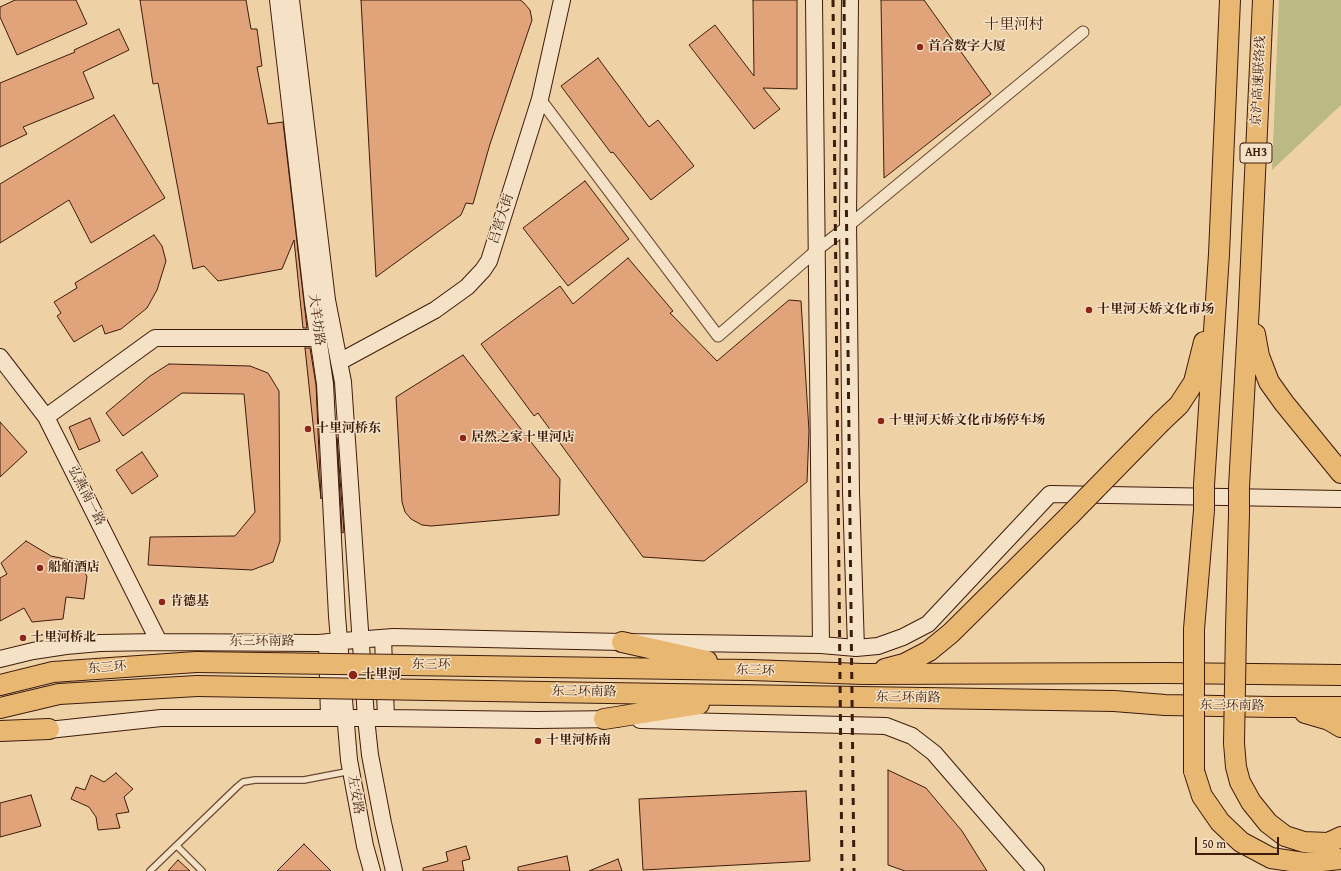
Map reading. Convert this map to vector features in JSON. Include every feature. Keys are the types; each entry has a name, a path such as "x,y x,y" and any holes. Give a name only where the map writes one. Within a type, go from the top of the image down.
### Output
{"highway":[{"name":"AH3","path":"1219,254 1230,0"},
{"name":"京沪高速联络线","path":"1249,305 1263,0"},
{"path":"863,674 904,664 929,651 951,633 1179,405 1194,382 1203,351 1219,254"},
{"path":"1219,254 1204,484 1204,510 1194,629 1194,771 1202,796 1220,822 1241,842 1271,858 1304,863 1341,859"},
{"path":"1249,305 1259,356 1269,382 1338,470"},
{"path":"1249,305 1239,487 1234,743 1236,767 1240,782 1251,802 1268,823 1285,836 1304,842 1328,843 1341,837"},
{"path":"622,642 750,670"},
{"name":"东三环","path":"0,685 53,672 196,662 750,670 863,674"},
{"name":"东三环南路","path":"863,674 1158,673 1341,675"},
{"name":"东三环","path":"0,708 59,694 197,686 544,692"},
{"name":"东三环南路","path":"544,692 1114,701 1165,705 1272,707"},
{"path":"604,719 752,695"},
{"path":"1272,707 1341,707"},
{"path":"1272,707 1330,720 1341,727"},
{"path":"0,731 49,729"}],"street":[{"name":"大羊坊路","path":"278,0 313,303 325,384 333,641"},
{"name":"大羊坊路","path":"291,0 327,300 343,382 360,640"},
{"name":"吕营大街","path":"339,362 435,310 467,287 489,262 540,99 562,0"},
{"path":"814,0 821,645"},
{"path":"850,0 848,226 851,492 856,648"},
{"path":"540,99 718,336 817,250 1083,32"},
{"path":"46,417 155,338 318,338"},
{"name":"弘燕南一路","path":"0,357 46,417 159,642"},
{"name":"东三环南路","path":"0,659 33,651 66,646 159,642 333,641 383,638 821,645 856,648 878,646 903,637 928,624 1050,494 1341,499"},
{"path":"383,638 386,718"},
{"name":"左安路","path":"360,640 366,718 373,770 394,871"},
{"path":"329,717 333,641"},
{"name":"左安路","path":"333,641 345,718 351,771 365,846 372,871"},
{"name":"东三环南路","path":"0,738 49,729 161,718 329,717 537,720 604,719 886,726 912,736 934,753 1036,871"}],"lane":[{"path":"150,871 243,782 255,780 304,780 351,771"},
{"path":"177,846 202,871"}],"shaded area":[{"path":"1279,0 1341,0 1341,105 1272,170"}],"building":[{"path":"15,0 76,0 87,24 17,55 0,17 0,7"},
{"path":"140,0 246,0 251,29 257,29 262,66 257,67 268,124 283,122 307,328 303,328 294,240 282,269 218,281 204,266 193,269 158,83 153,84"},
{"path":"361,0 520,0 530,10 532,20 490,144 473,204 466,203 461,215 376,277"},
{"path":"753,0 797,0 797,89 763,88 780,109 754,129 689,45 715,25 754,76"},
{"name":"首合数字大厦","path":"881,0 924,0 991,94 884,178"},
{"path":"119,29 129,50 83,72 94,98 23,127 27,134 0,147 0,83 75,52 74,50"},
{"path":"598,58 649,127 658,120 694,166 651,200 613,152 611,153 561,86"},
{"path":"114,115 165,198 91,243 69,200 0,243 0,184"},
{"path":"585,181 629,239 568,286 523,228"},
{"path":"154,235 162,246 166,261 157,290 147,308 121,329 105,334 102,325 74,342 57,316 61,313 54,302 77,288 75,283"},
{"path":"628,258 673,311 670,313 717,361 789,300 801,301 809,431 807,482 704,561 643,557 538,413 534,416 481,344 560,286 573,304"},
{"path":"305,348 310,348 316,385 321,499"},
{"name":"居然之家十里河店","path":"463,355 560,479 559,515 431,526 422,525 411,519 405,512 402,502 396,397"},
{"path":"169,364 250,366 268,373 279,391 280,541 273,562 252,570 148,565 150,537 235,536 255,512 244,394 182,393 123,436 106,413 150,376"},
{"path":"90,418 100,441 79,450 69,427"},
{"path":"0,422 27,452 0,477"},
{"path":"337,438 344,532 342,533"},
{"path":"142,452 158,476 132,494 116,470"},
{"path":"26,541 51,556 75,561 87,576 84,599 66,597 63,619 32,622 24,608 0,621 0,578 7,574 1,563"},
{"path":"888,770 926,788 962,831 987,871 905,871 888,865"},
{"path":"116,773 133,789 124,797 129,812 116,814 120,828 98,830 96,817 89,807 71,799 76,787 85,790 91,775 104,782"},
{"path":"806,791 810,861 643,870 639,799"},
{"path":"31,795 41,826 0,837 0,803"},
{"path":"304,844 331,871 277,871"},
{"path":"466,846 470,859 462,861 464,871 423,871 423,868 448,861 446,852"},
{"path":"567,856 570,871 518,871 518,867"},
{"path":"618,859 622,871 589,871"},
{"path":"178,860 190,871 168,871"}],"railway":[{"path":"833,0 842,871"},
{"path":"844,0 854,871"}],"place":[{"name":"首合数字大厦","path":"920,47"},
{"name":"十里河天娇文化市场","path":"1089,310"},
{"name":"十里河天娇文化市场停车场","path":"881,421"},
{"name":"十里河桥东","path":"308,429"},
{"name":"居然之家十里河店","path":"463,438"},
{"name":"船舶酒店","path":"40,568"},
{"name":"肯德基","path":"162,602"},
{"name":"十里河桥北","path":"23,638"},
{"name":"十里河","path":"353,675"},
{"name":"十里河桥南","path":"538,741"}],"district":[{"name":"十里河村","path":"1014,25"}]}
